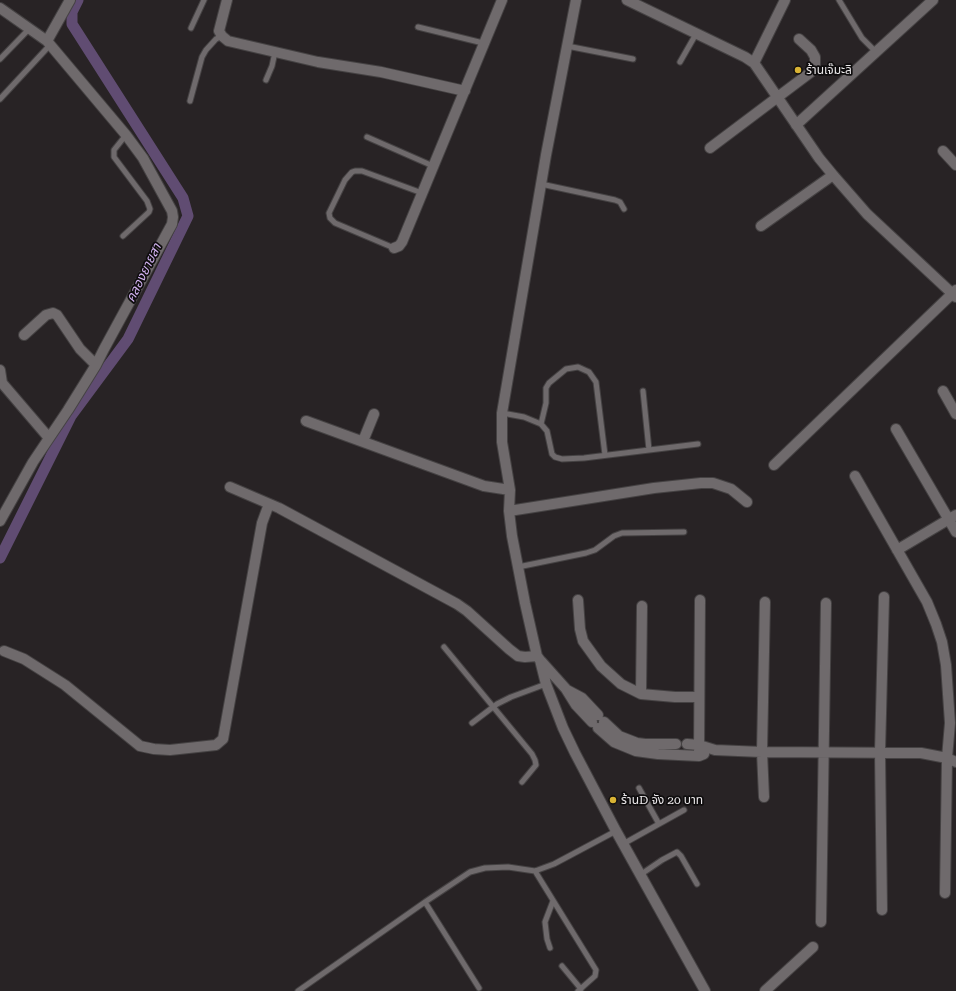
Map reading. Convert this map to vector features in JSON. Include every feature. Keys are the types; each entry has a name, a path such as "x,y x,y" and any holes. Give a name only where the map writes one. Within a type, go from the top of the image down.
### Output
{"street":[{"path":"48,43 70,0"},
{"path":"227,0 219,31 228,41 318,62 381,72 465,91"},
{"path":"394,248 399,246 402,242 502,0"},
{"path":"576,0 541,184 502,413 502,442 510,490 509,511 512,536 546,684 575,753 640,875 705,991"},
{"path":"627,0 745,57 754,63 779,97 796,125 833,175 867,214 955,294 774,465"},
{"path":"754,63 785,0"},
{"path":"796,125 933,0"},
{"path":"0,8 30,28 48,43 126,135 143,158 172,211 173,217 172,224 96,365 1,513"},
{"path":"710,148 815,69 815,57 811,50 799,39"},
{"path":"942,151 956,165"},
{"path":"761,226 833,175"},
{"path":"24,335 46,315 53,313 57,315 80,349 96,365"},
{"path":"0,370 2,383 49,438"},
{"path":"943,391 956,414"},
{"path":"363,441 374,414"},
{"path":"306,421 484,486 510,490"},
{"path":"896,429 953,518 956,532"},
{"path":"855,476 927,602 942,642 946,665 952,735 945,893"},
{"path":"509,511 654,488 701,483 713,483 731,489 747,502"},
{"path":"230,487 279,508 457,604 518,656 539,658 566,689 576,705 598,722 637,747 658,754 699,756 715,750"},
{"path":"4,651 24,659 65,685 140,746 170,750 216,745 223,739 262,523 269,504"},
{"path":"897,550 953,518"},
{"path":"882,910 880,752 884,597"},
{"path":"578,600 580,629 583,641 601,666 621,684 641,694 675,697 698,697"},
{"path":"699,756 698,697 700,600"},
{"path":"764,797 762,752 765,602"},
{"path":"821,922 826,604"},
{"path":"641,694 642,606"},
{"path":"637,747 645,744 681,744 699,745 715,750 762,752 921,753 952,760"},
{"path":"765,991 813,947"}],"lane":[{"path":"192,28 204,0"},
{"path":"839,0 857,30 876,52"},
{"path":"418,27 483,43"},
{"path":"0,59 30,28"},
{"path":"680,62 696,34"},
{"path":"190,101 202,57 212,42 222,36"},
{"path":"0,99 48,43"},
{"path":"567,46 633,59"},
{"path":"266,80 272,66 275,52"},
{"path":"123,236 149,212 150,209 146,201 114,157 114,150 126,135"},
{"path":"367,137 433,166"},
{"path":"394,248 335,223 330,218 329,213 345,180 352,172 362,171 422,193"},
{"path":"541,184 615,200 620,202 624,210"},
{"path":"542,424 546,404 546,388 549,383 566,369 578,367 589,372 596,382 605,455"},
{"path":"643,391 649,450"},
{"path":"502,413 524,417 542,424 547,431 552,454 555,457 562,459 698,444"},
{"path":"518,567 586,553 595,550 614,536 622,533 684,532"},
{"path":"444,646 494,706 536,760 534,769 522,782"},
{"path":"472,723 494,706 511,697 546,684"},
{"path":"639,788 659,824"},
{"path":"624,844 684,810"},
{"path":"298,991 463,876 476,870 508,867 535,871 554,864 616,831"},
{"path":"640,875 677,852 681,856 697,884"},
{"path":"535,871 596,971 595,976 579,990 562,966"},
{"path":"550,948 547,939 545,922 554,901"},
{"path":"425,902 479,988"}],"waterway":[{"name":"คลองยายสา","path":"0,558 71,416 128,339 188,216 183,198 72,24 72,12 78,0"}],"place":[{"name":"ร้านเจ๊มะลิ","path":"798,70"},
{"name":"ร้านD จัง 20 บาท","path":"613,800"}]}
